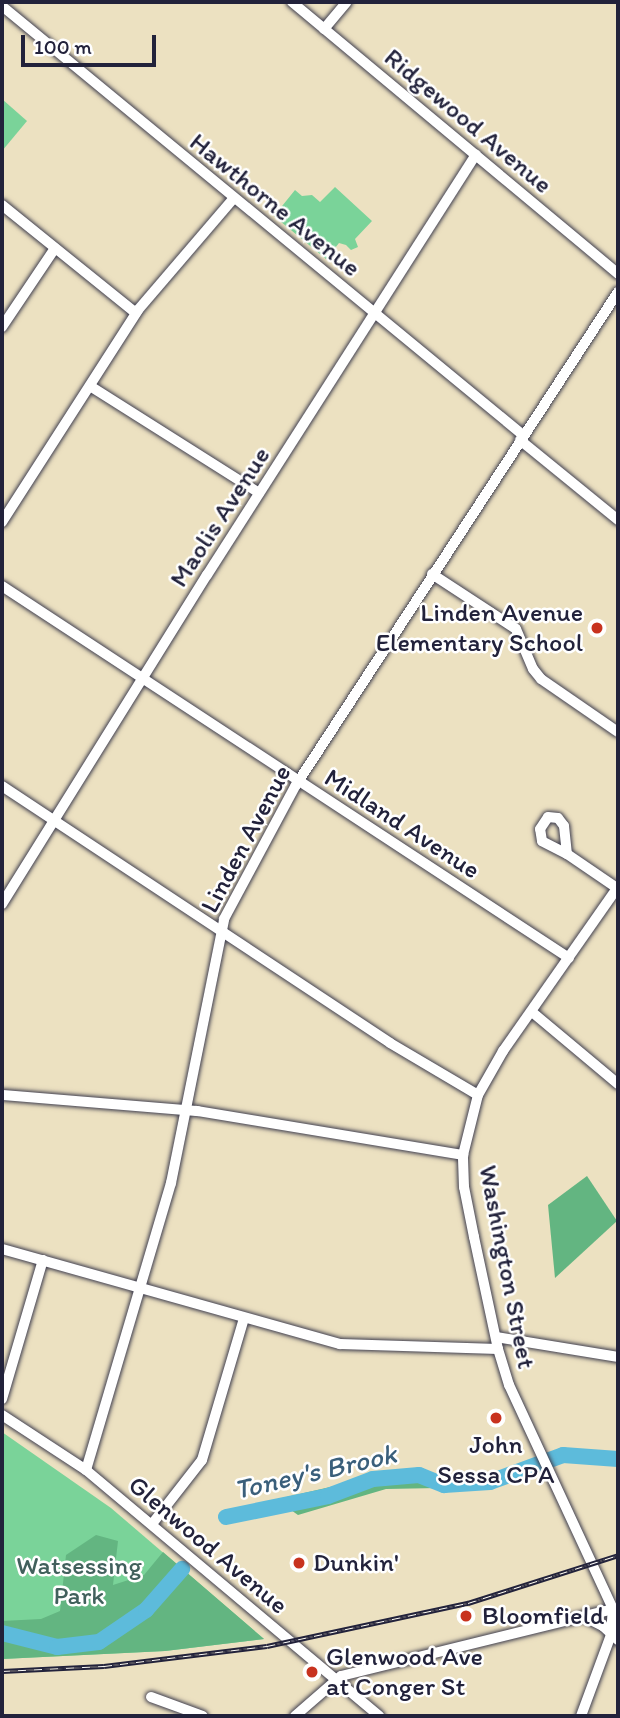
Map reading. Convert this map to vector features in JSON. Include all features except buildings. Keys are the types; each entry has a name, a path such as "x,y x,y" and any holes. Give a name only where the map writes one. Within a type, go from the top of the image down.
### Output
{"street":[{"name":"Ridgewood Avenue","path":"292,2 618,274"},
{"path":"324,29 347,2"},
{"name":"Hawthorne Avenue","path":"2,6 618,520"},
{"name":"Maolis Avenue","path":"2,904 259,494 477,155"},
{"path":"2,523 136,313 233,198"},
{"path":"2,205 136,313"},
{"path":"2,327 55,248"},
{"name":"Linden Avenue","path":"86,1470 172,1183 224,919 298,782 618,292"},
{"path":"90,386 259,494"},
{"path":"432,574 516,629 541,680 618,732"},
{"name":"Midland Avenue","path":"2,586 569,958"},
{"path":"2,786 390,1043 478,1095"},
{"path":"567,854 618,888"},
{"name":"Washington Street","path":"581,1716 605,1654 615,1638 613,1609 509,1385 498,1349 464,1187 463,1154 478,1095 618,888"},
{"path":"532,1012 618,1084"},
{"path":"2,1094 186,1110 463,1154"},
{"path":"2,1248 340,1344 498,1349"},
{"path":"2,1399 43,1261"},
{"path":"152,1524 202,1461 244,1318"},
{"path":"496,1337 618,1357"},
{"name":"Glenwood Avenue","path":"2,1416 86,1470 379,1716"},
{"path":"295,1716 335,1680 613,1609"},
{"path":"583,1616 603,1626 615,1638"},
{"path":"151,1697 204,1716"}],"green space":[{"path":"2,99 27,121 2,151"},
{"path":"335,187 372,221 355,239 358,247 351,250 339,243 326,259 274,216 295,190 302,196 312,195 320,202"},
{"path":"587,1176 617,1221 555,1278 548,1205"},
{"name":"Watsessing Park","path":"2,1432 111,1508 264,1639 165,1651 2,1659"},
{"path":"391,1473 477,1476 491,1487 386,1489 298,1515 288,1508 256,1504"},
{"path":"96,1535 118,1541 113,1585 144,1575 163,1552 264,1639 165,1651 2,1659 2,1621 41,1619 60,1611 66,1555"}],"waterway":[{"name":"Toney's Brook","path":"226,1517 328,1496 373,1479 419,1475 444,1485 490,1482 563,1455 618,1459"},
{"name":"Toney's Brook","path":"2,1633 57,1647 99,1642 146,1610 182,1569"}],"railway":[{"path":"2,1671 104,1666 267,1646 468,1603 618,1555"}],"place":[{"name":"Linden Avenue Elementary School","path":"597,628"},
{"name":"John Sessa CPA","path":"496,1418"},
{"name":"Dunkin'","path":"299,1563"},
{"name":"Bloomfield","path":"466,1616"},
{"name":"Glenwood Ave at Conger St","path":"312,1672"}]}
